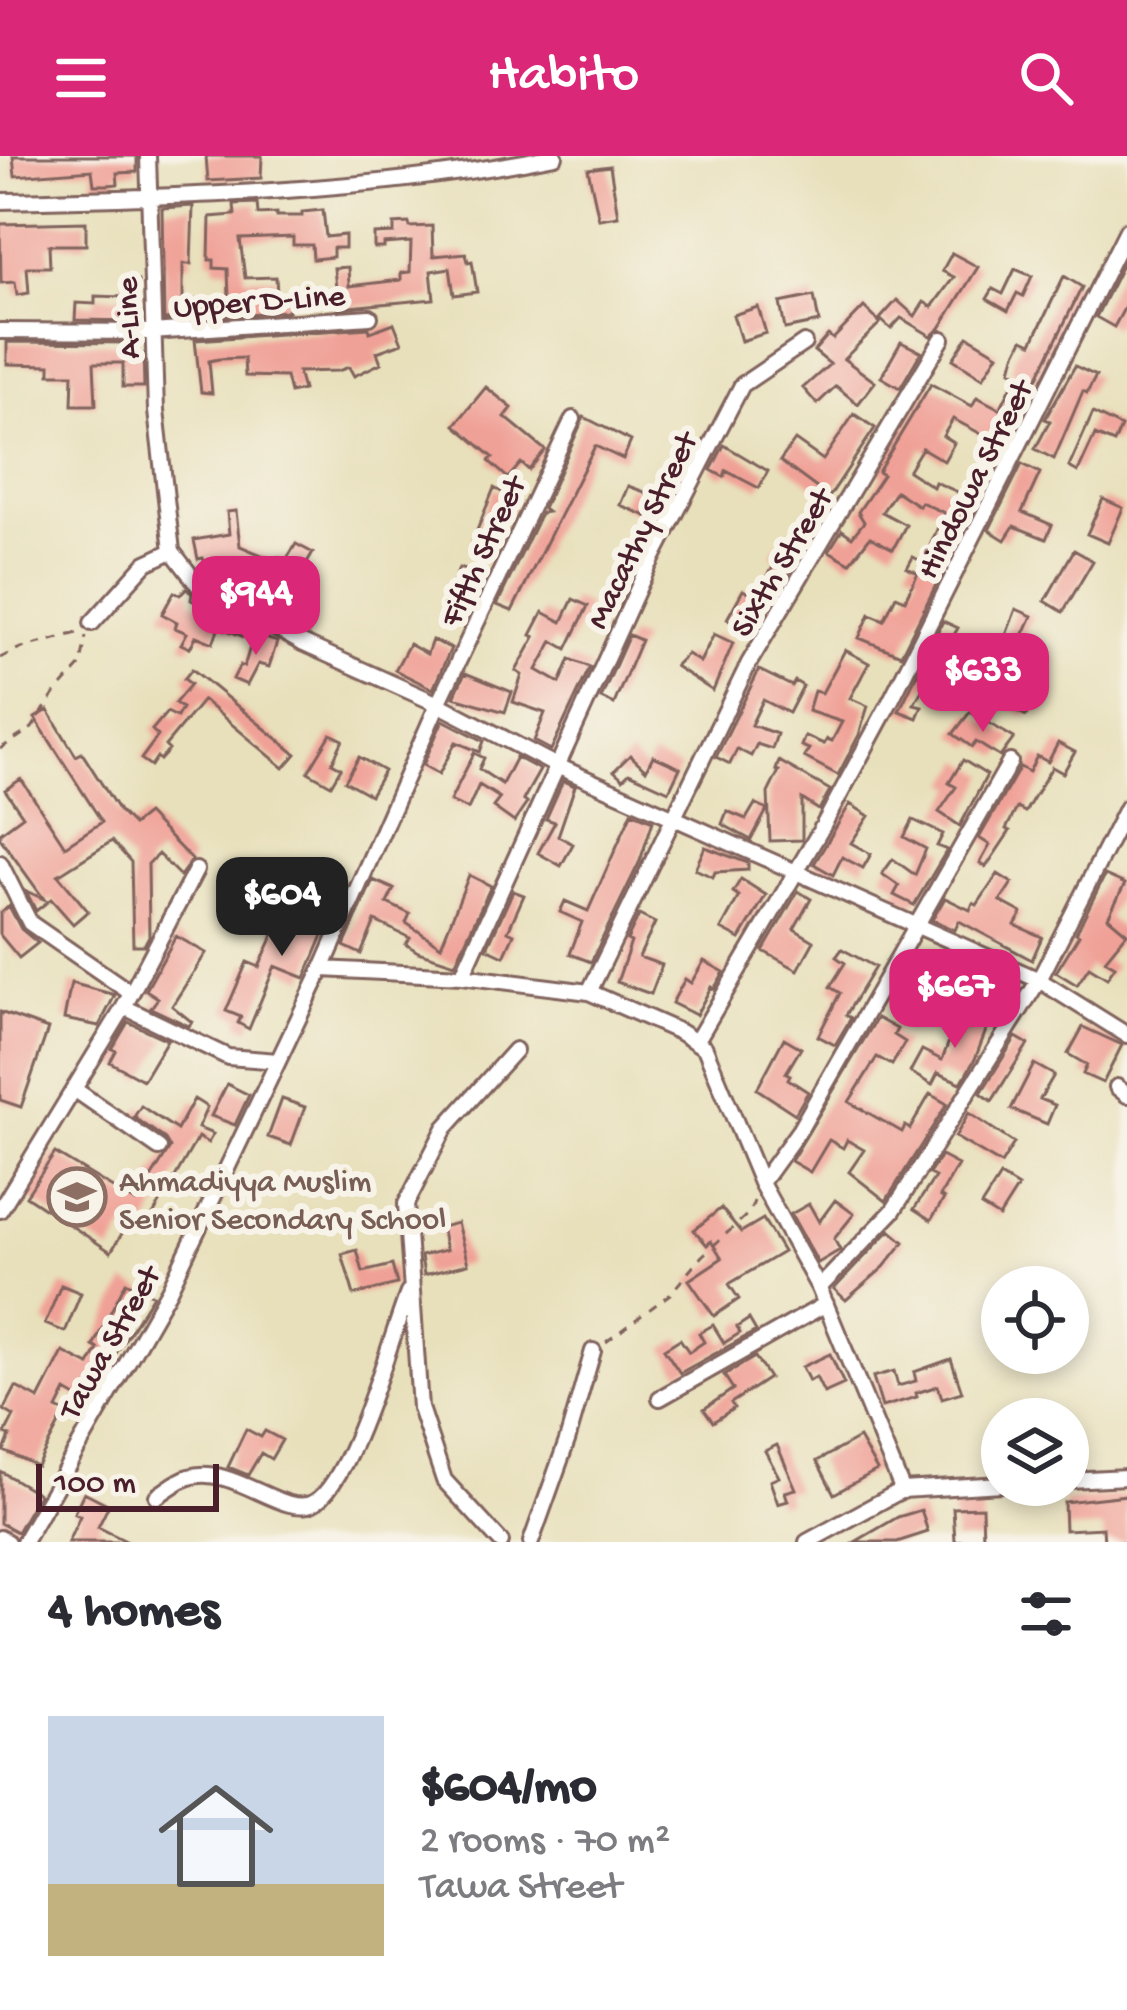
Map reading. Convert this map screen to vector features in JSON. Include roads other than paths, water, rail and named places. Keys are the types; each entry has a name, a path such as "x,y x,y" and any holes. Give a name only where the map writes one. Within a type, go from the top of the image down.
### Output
{"street":[{"name":"A-Line","path":"148,156 151,332 172,551"},
{"path":"0,201 150,198 473,172 555,156"},
{"name":"Hindowa Street","path":"696,1042 891,700 1127,230"},
{"name":"Upper D-Line","path":"0,331 151,332 370,317"},
{"name":"Sixth Street","path":"589,992 749,663 942,340"},
{"name":"Macathy Street","path":"462,976 646,571 742,385 803,343"},
{"name":"Fifth Street","path":"322,969 438,704 573,419"},
{"path":"89,627 146,563 172,551 198,585 302,643 438,704 555,766 1039,980 1127,1035"},
{"path":"761,1183 800,1129 1010,763"},
{"path":"819,1288 892,1211 1039,980 1127,807"},
{"path":"0,863 30,923 128,1000 228,1058 278,1061"},
{"path":"0,1210 128,1000 196,870"},
{"path":"322,969 462,976 589,992 706,1048 730,1116 819,1288 903,1490"},
{"name":"Tawa Street","path":"24,1542 170,1290 322,969"},
{"path":"501,1542 444,1480 420,1408 406,1204 445,1128 515,1050"},
{"path":"74,1089 159,1148"},
{"path":"157,1496 192,1475 228,1478 262,1490 285,1505 316,1502 348,1460 411,1284"},
{"path":"660,1398 826,1304"},
{"path":"531,1542 593,1351"},
{"path":"1089,1479 1127,1477"},
{"path":"808,1542 903,1490 981,1485"}],"place":[{"name":"Ahmadiyya Muslim Senior Secondary School","path":"77,1197"}]}
